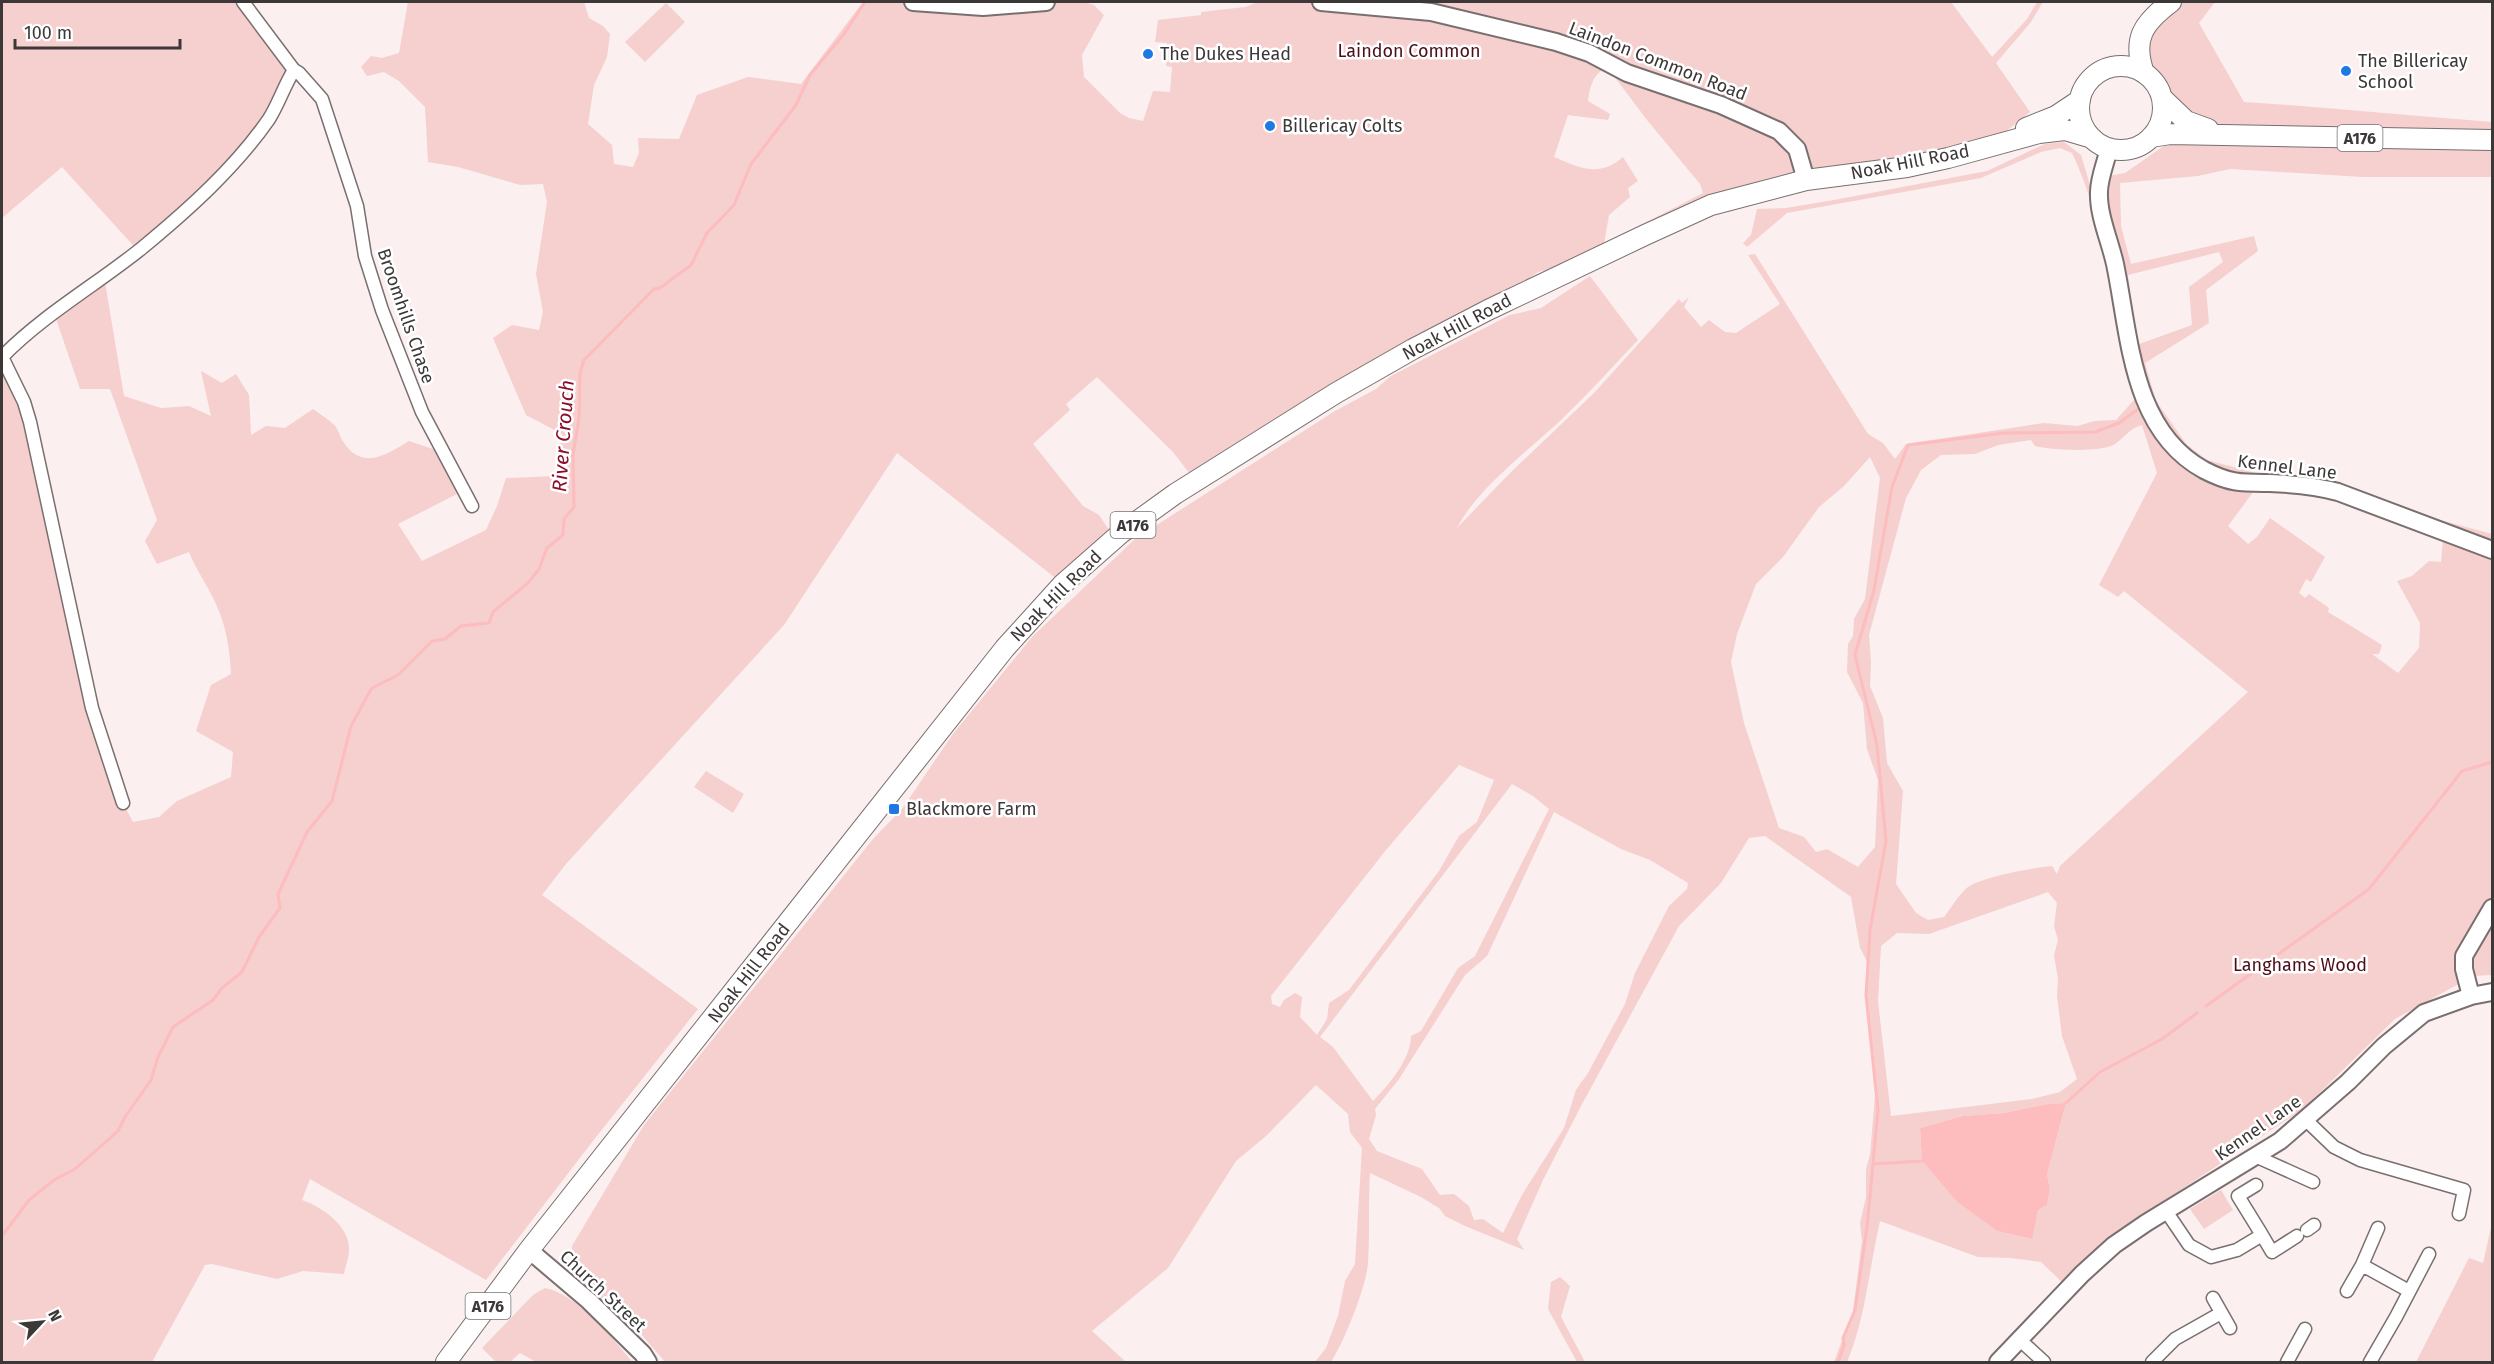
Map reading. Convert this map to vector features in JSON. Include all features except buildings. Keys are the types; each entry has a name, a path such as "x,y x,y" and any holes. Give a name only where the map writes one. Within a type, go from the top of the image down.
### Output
{"main road":[{"path":"2144,73 2139,58 2139,39 2149,23 2171,2"},
{"path":"2118,66 2127,66 2144,73 2155,84 2162,99 2161,119 2151,137 2133,148 2121,150 2109,148 2092,138 2081,120 2080,100 2087,83 2101,71 2118,66"},
{"name":"A176","path":"2162,99 2186,121 2228,135"},
{"name":"Noak Hill Road","path":"1988,146 2056,116 2080,100"},
{"name":"Noak Hill Road","path":"446,1362 529,1250 1005,648 1061,586 1121,533 1175,495 1336,393 1488,310 1711,204 1806,180 1917,165 2039,133 2065,130 2092,138"},
{"name":"A176","path":"2151,137 2170,134 2493,140"}],"street":[{"name":"Broomhills Chase","path":"243,2 294,70 322,99 357,206 365,256 400,360 422,412 472,506"},
{"path":"912,2 983,7 1046,2"},
{"name":"Laindon Common Road","path":"1321,2 1431,12 1589,52 1627,73 1720,105 1779,131 1790,139 1797,149 1806,180"},
{"path":"123,803 92,708 30,422 21,394 2,357 26,334 141,249 225,172 267,121 280,101 294,70"},
{"name":"Kennel Lane","path":"2109,148 2099,194 2114,256 2132,354 2140,390 2148,409 2173,445 2203,469 2224,479 2243,484 2271,483 2318,487 2338,492 2493,550"},
{"path":"2471,996 2464,969 2464,956 2493,908"},
{"name":"Kennel Lane","path":"1998,1362 2082,1274 2114,1245 2280,1141 2306,1120 2384,1046 2424,1013 2471,996 2493,992"},
{"path":"2306,1120 2334,1147 2360,1160 2464,1190 2458,1214"},
{"path":"2255,1156 2313,1182"},
{"path":"2256,1185 2238,1196 2272,1251 2306,1230"},
{"path":"2166,1211 2190,1245 2211,1257 2237,1250 2262,1235"},
{"path":"2347,1291 2362,1265 2378,1228"},
{"name":"Church Street","path":"529,1250 589,1301 643,1354 648,1362"},
{"path":"2370,1362 2429,1254"},
{"path":"2362,1265 2409,1291"},
{"path":"2213,1298 2230,1328"},
{"path":"2152,1362 2175,1339 2222,1313"},
{"path":"2287,1362 2306,1329"},
{"path":"2020,1340 2044,1362"}],"green space":[{"path":"2,2 243,2 294,70 267,121 140,253 62,167 2,218"},
{"name":"Laindon Common","path":"408,2 584,2 589,18 603,26 610,34 607,57 594,85 588,124 612,145 614,164 633,167 639,153 638,138 679,139 697,95 748,77 801,84 863,2 1084,2 1094,5 1104,15 1082,55 1084,77 1120,113 1143,121 1153,91 1170,92 1172,67 1166,66 1167,43 1155,42 1158,20 1201,15 1201,12 1245,7 1258,2 1951,2 1992,57 2027,19 2037,2 2043,2 2031,22 1996,63 2030,112 1988,146 1806,180 1569,265 1538,272 1522,283 1438,325 1190,474 1173,452 1097,377 1066,404 1070,410 1033,444 1083,506 1099,515 1115,539 1063,584 897,453 784,625 566,864 542,895 698,1009 486,1280 310,1179 302,1200 318,1207 340,1225 348,1241 349,1253 344,1274 303,1271 277,1279 212,1264 205,1265 152,1362 2,1362 2,368 18,398 82,657 123,803 133,822 159,817 177,801 231,777 233,752 196,731 211,685 231,674 227,637 219,610 189,552 157,564 145,541 157,520 110,389 80,389 54,313 104,276 124,396 161,408 189,406 211,416 201,371 222,383 236,374 249,395 251,435 266,426 285,428 313,409 334,425 344,443 359,456 367,458 384,455 409,441 445,453 457,494 398,524 422,561 486,530 506,478 555,476 562,434 526,415 493,338 512,325 539,330 543,312 536,274 547,202 543,184 520,185 458,167 428,162 425,107 399,81 384,72 367,76 361,67 371,56 382,58 399,53","holes":["1607,67 1700,184 1703,193 1604,244 1609,215 1630,197 1628,188 1638,181 1623,157 1606,167 1597,169 1572,165 1554,157 1568,115 1608,120 1610,114 1588,101 1593,81 1598,73"]},
{"name":"Langhams Wood","path":"2155,2 2171,2 2156,15 2164,17 2181,2 2215,2 2199,23 2244,102 2492,122 2492,135 2225,126 2228,135 2492,140 2492,177 2363,177 2230,169 2198,176 2120,183 2121,226 2131,264 2254,236 2258,251 2206,290 2209,323 2145,363 2156,401 2187,445 2207,460 2271,477 2320,480 2429,517 2492,534 2492,975 2473,976 2395,1019 2303,1109 2141,1216 2062,1282 2041,1262 1978,1257 1880,1221 1859,1328 1847,1362 1834,1362 1853,1311 1862,1241 1860,1223 1866,1197 1866,1169 1870,1155 1876,1084 1866,995 1868,963 1860,948 1851,897 1765,836 1749,838 1721,883 1679,926 1543,1180 1517,1239 1524,1250 1445,1216 1439,1208 1421,1197 1370,1173 1367,1272 1354,1313 1331,1362 1315,1362 1326,1348 1338,1316 1345,1281 1355,1264 1362,1148 1350,1132 1348,1114 1316,1085 1266,1136 1236,1161 1168,1268 1092,1331 1126,1362 665,1362 628,1320 583,1281 573,1260 572,1246 644,1125 873,839 902,809 953,734 1032,637 1135,539 1335,411 1376,389 1391,376 1510,315 1541,308 1590,276 1638,340 1565,416 1491,483 1466,513 1457,528 1509,474 1594,393 1679,299 1682,303 1689,297 1684,307 1701,327 1709,320 1725,332 1736,333 1780,304 1748,255 1755,254 1868,434 1883,443 1895,459 1906,444 2044,423 2077,426 2095,421 2116,420 2134,400 2102,244 2084,182 2072,153 2060,148 2041,152 1981,178 1787,213 1747,247 1743,243 1751,235 1757,209 1786,208 1987,171 2045,144 2064,142 2081,155 2108,258 2133,383 2151,425 2170,451 2192,472 2205,480 2224,485 2259,484 2228,526 2248,544 2257,537 2270,518 2325,557 2311,582 2306,579 2299,593 2305,598 2309,594 2329,608 2328,612 2382,645 2379,654 2372,654 2398,673 2419,648 2420,623 2397,581 2412,576 2429,561 2441,562 2443,539 2427,526 2411,518 2334,491 2305,485 2236,478 2203,468 2185,457 2170,443 2149,408 2131,347 2192,325 2189,287 2223,262 2219,252 2128,275 2132,309 2124,310 2099,194 2103,177 2125,173 2181,134 2225,135 2186,121 2162,98 2155,84 2144,73 2137,47 2143,31 2155,16 2143,13","holes":["2142,425 2157,473 2099,585 2118,597 2124,591 2248,692 2060,866 2057,874 2052,866 1985,879 1968,887 1944,917 1928,920 1916,913 1896,884 1903,791 1887,763 1883,718 1870,686 1869,635 1906,498 1921,470 1941,455 1975,454 1998,445 2031,440 2035,446 2042,447 2076,450 2099,449 2115,444 2134,428","1870,457 1880,478 1865,599 1854,619 1853,636 1848,644 1847,672 1863,703 1867,749 1878,780 1875,847 1858,867 1827,849 1816,852 1804,837 1779,828 1744,723 1731,662 1737,634 1756,584 1783,557 1819,507 1844,486","1459,765 1494,780 1477,822 1459,836 1439,871 1349,990 1329,1003 1327,1019 1317,1035 1300,1017 1302,997 1295,993 1284,1000 1280,1007 1272,1004 1271,996 1386,850","1512,784 1533,796 1549,809 1475,956 1458,968 1421,1031 1411,1036 1407,1054 1398,1072 1373,1101 1333,1047 1320,1037","1554,812 1621,849 1650,860 1688,883 1687,889 1669,906 1635,973 1625,1004 1588,1073 1576,1090 1564,1128 1522,1195 1503,1233 1483,1219 1474,1220 1469,1206 1454,1194 1440,1195 1422,1169 1377,1151 1369,1139 1376,1115 1375,1109 1399,1079 1465,975 1487,956","2048,892 2057,903 2054,926 2058,940 2054,955 2062,1036 2077,1079 2060,1092 2032,1099 1891,1116 1878,1001 1881,946 1897,933 1929,934","2066,1103 2047,1174 2050,1189 2047,1205 2038,1210 2031,1239 1997,1231 1957,1202 1922,1161 1920,1128 1963,1116 2004,1113 2048,1104"]},
{"path":"666,3 685,22 645,62 625,42"},
{"path":"706,771 744,794 733,813 694,787"},
{"path":"2221,1190 2233,1210 2204,1229 2190,1209"},
{"path":"2492,1223 2492,1362 2416,1362 2469,1258 2483,1263"},
{"path":"1560,1277 1570,1286 1561,1317 1585,1362 1577,1362 1548,1309 1551,1282"},
{"path":"545,1288 557,1292 582,1307 605,1329 632,1362 536,1362 520,1353 510,1362 496,1362 482,1348 533,1295"}],"shaded area":[{"path":"2066,1103 2047,1174 2050,1189 2047,1205 2038,1210 2032,1239 1997,1231 1957,1202 1922,1161 1920,1128 1963,1116 2004,1113 2048,1104"}],"waterway":[{"name":"River Crouch","path":"2,1236 29,1200 54,1180 75,1169 118,1131 151,1080 158,1057 173,1027 213,1000 222,988 242,972 259,937 280,908 278,894 307,832 332,801 351,726 372,688 398,675 432,641 445,639 461,626 489,623 493,612 528,583 539,569 547,548 563,535 564,519 574,507 573,455 579,418 580,373 584,360 654,289 660,288 691,265 707,233 734,205 751,164 796,105 810,75 844,34 865,2"},
{"path":"1838,1362 1844,1345 1843,1338 1855,1310 1867,1227 1878,1110 1866,995 1870,930 1886,841 1877,745 1855,655 1874,590 1892,487 1908,445 2004,433 2095,432 2119,423 2141,407"},
{"path":"2206,1006 2369,889 2462,771 2492,762"},
{"path":"2066,1103 2100,1072 2162,1039 2197,1013"},
{"path":"1873,1164 1922,1161"}],"place":[{"name":"The Dukes Head","path":"1148,54"},
{"name":"The Billericay School","path":"2346,71"},
{"name":"Billericay Colts","path":"1270,126"},
{"name":"Blackmore Farm","path":"894,809"}]}
